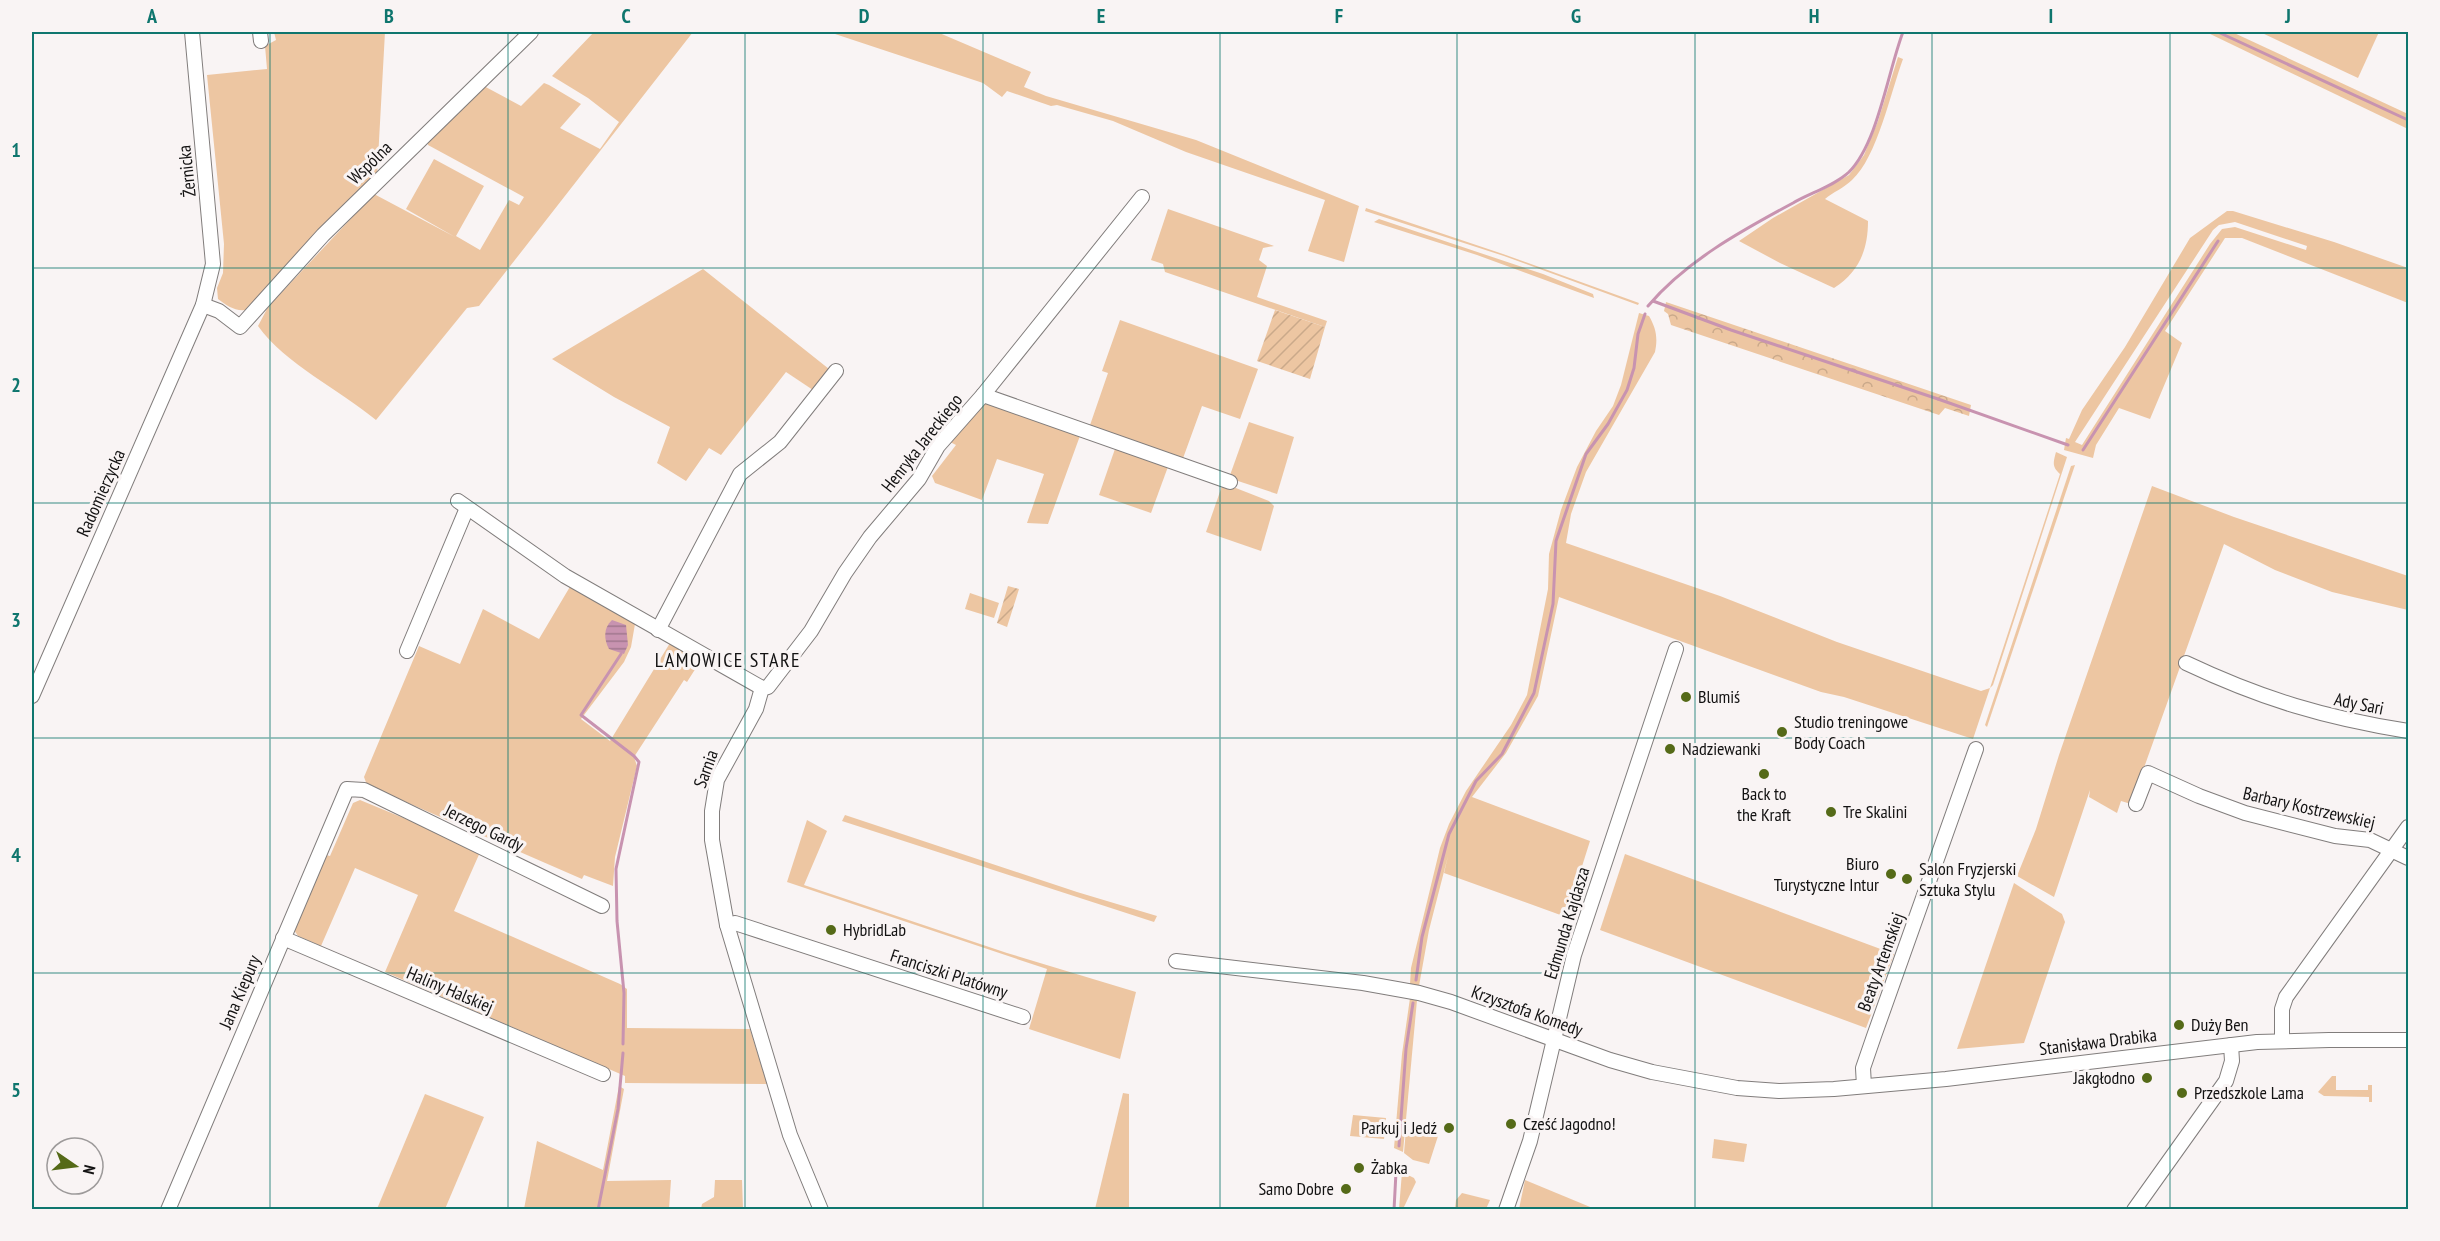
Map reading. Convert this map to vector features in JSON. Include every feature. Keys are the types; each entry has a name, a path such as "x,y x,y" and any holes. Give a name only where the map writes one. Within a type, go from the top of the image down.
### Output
{"street":[{"name":"Żernicka","path":"192,32 213,264 203,305"},
{"name":"Wspólna","path":"203,305 219,311 236,324 323,235 531,32"},
{"name":"Henryka Jareckiego","path":"762,688 768,687 811,631 857,555 919,478 938,446 1142,197"},
{"name":"Radomierzycka","path":"32,696 203,305"},
{"path":"658,630 740,474 780,442 836,371"},
{"path":"982,395 1230,482"},
{"path":"407,651 463,505 565,576 762,688"},
{"name":"Edmunda Kajdasza","path":"1506,1209 1530,1141 1574,955 1676,649"},
{"name":"Ady Sari","path":"2186,663 2238,687 2303,710 2352,722 2409,731"},
{"name":"Sarnia","path":"762,688 756,709 721,771 715,790 712,840 727,925 790,1135 821,1209"},
{"name":"Beaty Artemskiej","path":"1864,1086 1863,1068 1976,749"},
{"name":"Barbary Kostrzewskiej","path":"2136,804 2148,773 2211,801 2246,813 2336,836 2370,840 2392,850"},
{"name":"Jerzego Gardy","path":"347,789 364,790 602,906"},
{"name":"Jana Kiepury","path":"168,1209 347,789"},
{"path":"2282,1041 2282,1009 2286,997 2409,827"},
{"path":"2392,850 2409,858"},
{"name":"Franciszki Platówny","path":"727,925 735,923 1023,1017"},
{"name":"Haliny Halskiej","path":"283,938 603,1074"},
{"name":"Krzysztofa Komedy","path":"1176,962 1363,983 1419,993 1451,1002 1610,1060 1686,1080 1779,1090 1864,1086"},
{"name":"Stanisława Drabika","path":"1864,1086 1946,1079 2231,1044 2282,1041 2409,1040"},
{"path":"2134,1209 2226,1081 2232,1061 2231,1044"}],"green space":[{"path":"274,32 385,32 377,177 250,309 241,310 218,299 217,288 223,273 224,244 207,75 267,69 265,46 276,40"},
{"path":"594,32 693,32 479,306 467,308 376,420 298,365 269,340 258,326 268,307 374,194 455,237 406,209 434,159 484,186 456,236 480,250 509,200 519,205 524,197 428,145 428,138 460,112 482,85 521,106 544,83 549,85 581,104 560,128 600,149 619,122 588,98 552,76"},
{"path":"829,32 937,32 1031,72 1024,87 1046,96 1196,140 1359,206 1344,262 1308,251 1325,200 1186,152 1113,121 1057,105 1051,106 1007,91 1002,97 983,83"},
{"path":"2206,32 2232,32 2408,114 2408,129"},
{"path":"2260,32 2379,32 2358,78"},
{"path":"1898,57 1903,59 1869,156 1852,180 1825,199 1868,221 1864,251 1850,275 1834,288 1739,241 1773,218 1849,175 1864,155 1878,121"},
{"path":"1366,208 1503,254 1639,303 1638,305 1504,256 1365,211"},
{"path":"1168,209 1274,246 1263,248 1259,260 1267,266 1257,297 1327,321 1325,327 1165,272 1163,264 1151,260"},
{"path":"2227,211 2233,211 2334,242 2408,268 2408,303 2242,238 2225,238 2165,331 2182,343 2150,419 2119,408 2096,445 2093,458 2064,450 2066,438 2069,439 2082,410 2125,347 2190,238","holes":["2235,222 2307,246 2306,250 2235,227 2222,229 2210,244 2082,445 2075,442 2213,230 2219,225"]},
{"path":"1379,219 1543,274 1593,294 1594,298 1477,255 1374,222"},
{"path":"703,269 829,369 813,390 786,372 721,455 709,448 686,481 657,463 670,427 614,397 552,359"},
{"path":"1666,302 1971,405 1969,416 1945,408 1939,415 1671,325 1668,314 1664,311"},
{"path":"1275,310 1325,327 1310,379 1257,361"},
{"path":"1639,313 1649,316 1653,325 1656,333 1655,352 1586,472 1571,514 1566,543 1720,596 1837,642 1981,691 1990,688 1973,739 1844,697 1821,692 1559,597 1538,696 1506,753 1472,797 1590,841 1566,917 1444,873 1448,856 1429,930 1419,986 1410,984 1411,968 1440,848 1449,824 1466,791 1511,725 1527,695 1548,589 1549,554 1561,510 1577,467 1596,431 1613,406 1621,385"},
{"path":"1120,320 1258,369 1240,419 1202,406 1182,461 1089,428 1108,373 1102,371"},
{"path":"987,400 1081,433 1048,524 1027,523 1044,474 997,459 982,500 935,483 932,476 956,445 950,442"},
{"path":"1249,422 1294,437 1277,494 1229,478"},
{"path":"1116,446 1169,464 1151,513 1099,495"},
{"path":"2056,452 2067,457 1993,685 1990,688 2060,474 2054,464"},
{"path":"2075,465 1987,727 1985,725 2071,466"},
{"path":"1223,483 1269,501 1274,506 1261,551 1206,532"},
{"path":"2152,486 2234,517 2408,576 2408,610 2332,592 2275,570 2224,544 2131,804 2121,801 2117,813 2089,797 2090,790 2054,897 2017,876 2036,829 2059,755"},
{"path":"571,585 635,624 631,647 624,662 581,719 610,741 670,643 701,660 687,682 684,680 634,757 637,766 615,857 613,886 584,875 582,879 367,785 364,777 419,646 460,664 483,609 539,639"},
{"path":"1008,586 1019,589 1007,627 997,623"},
{"path":"970,593 999,603 994,618 965,609"},
{"path":"360,800 481,850 454,911 620,984 627,989 627,1028 750,1029 767,1084 625,1083 625,1076 385,972 418,895 355,868 321,946 298,936 294,930 326,855 330,856 353,803"},
{"path":"845,815 1077,892 1157,916 1154,922 842,821"},
{"path":"807,820 827,831 804,885 1007,953 1136,992 1120,1059 1029,1029 1047,969 787,882"},
{"path":"1625,854 1894,954 1866,1028 1600,930"},
{"path":"2014,883 2062,914 2065,922 2024,1043 1957,1049"},
{"path":"1410,998 1417,1000 1403,1152 1394,1148 1402,1054"},
{"path":"2332,1076 2336,1076 2336,1090 2368,1090 2368,1085 2372,1085 2372,1102 2369,1102 2369,1097 2324,1096 2318,1092"},
{"path":"619,1086 624,1089 607,1181 671,1180 669,1209 524,1209 537,1141 603,1170"},
{"path":"1123,1093 1129,1094 1129,1209 1095,1209"},
{"path":"425,1094 484,1117 445,1209 377,1209"},
{"path":"1353,1115 1386,1118 1384,1139 1350,1136"},
{"path":"1406,1129 1433,1137 1435,1133 1439,1133 1429,1164 1413,1160 1404,1153"},
{"path":"1714,1139 1747,1144 1744,1162 1712,1158"},
{"path":"1402,1172 1414,1178 1416,1182 1403,1209 1399,1209"},
{"path":"715,1180 742,1180 743,1209 701,1209 702,1204 714,1197"},
{"path":"1525,1180 1595,1209 1519,1209"},
{"path":"1462,1193 1490,1200 1486,1209 1455,1209 1456,1200"}],"shaded area":[{"path":"612,620 626,625 628,645 624,654 609,649 607,645 606,630"}],"waterway":[{"path":"1648,306 1679,275 1715,248 1849,172 1868,143 1875,125 1903,32"},
{"path":"2218,32 2408,120"},
{"path":"2083,450 2218,241"},
{"path":"1653,301 1731,330 2068,445"},
{"path":"1416,980 1422,937 1449,834 1476,781 1502,754 1534,693 1553,604 1556,541 1586,454 1608,424 1627,390 1634,368 1638,334 1645,314"},
{"path":"621,654 581,715 639,762 616,869 617,921 624,993 623,1044"},
{"path":"1399,1146 1406,1049 1413,1003"},
{"path":"598,1210 618,1109 623,1053"},
{"path":"1394,1210 1396,1172"}],"place":[{"name":"Blumiś","path":"1686,697"},
{"name":"Studio treningowe Body Coach","path":"1782,732"},
{"name":"Nadziewanki","path":"1670,749"},
{"name":"Back to the Kraft","path":"1764,774"},
{"name":"Tre Skalini","path":"1831,812"},
{"name":"Biuro Turystyczne Intur","path":"1891,874"},
{"name":"Salon Fryzjerski Sztuka Stylu","path":"1907,879"},
{"name":"HybridLab","path":"831,930"},
{"name":"Duży Ben","path":"2179,1025"},
{"name":"Jakgłodno","path":"2147,1078"},
{"name":"Przedszkole Lama","path":"2182,1093"},
{"name":"Cześć Jagodno!","path":"1511,1124"},
{"name":"Parkuj i Jedź","path":"1449,1128"},
{"name":"Żabka","path":"1359,1168"},
{"name":"Samo Dobre","path":"1346,1189"}],"district":[{"name":"LAMOWICE STARE","path":"728,660"}]}
